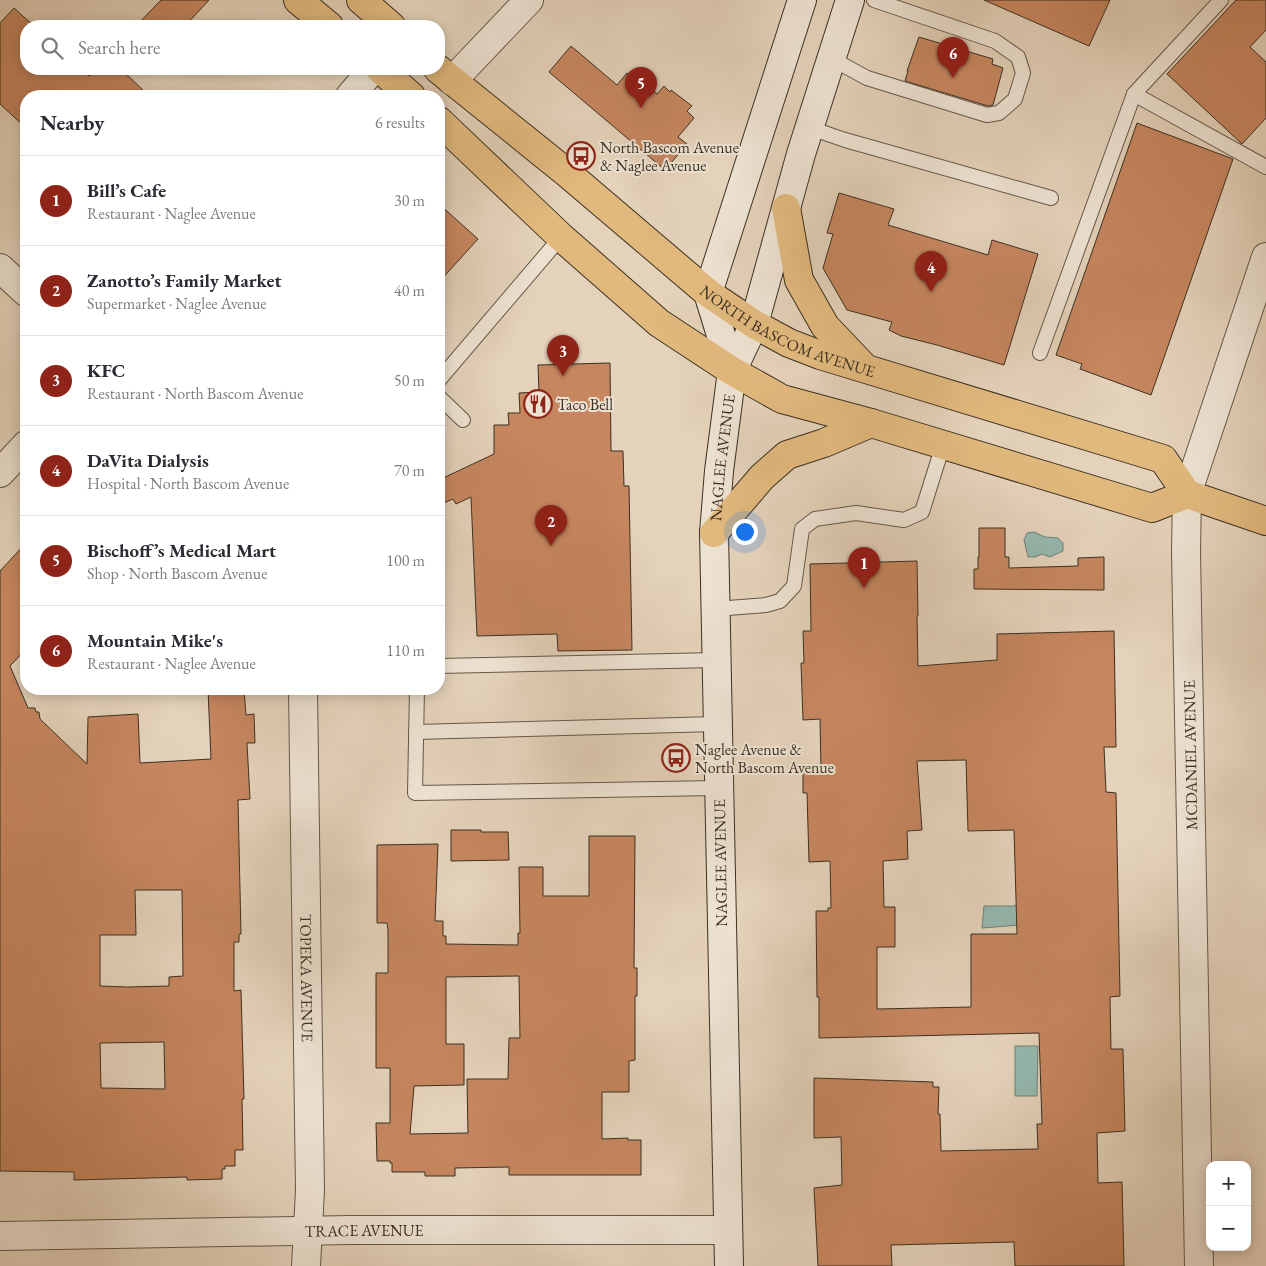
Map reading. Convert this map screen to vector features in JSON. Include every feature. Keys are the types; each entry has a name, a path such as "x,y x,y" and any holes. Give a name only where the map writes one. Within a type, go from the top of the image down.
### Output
{"main road":[{"path":"298,0 322,20"},
{"path":"361,0 384,20"},
{"path":"387,75 404,90"},
{"name":"NORTH BASCOM AVENUE","path":"445,75 567,173 708,293 754,324 789,343 867,370 1163,459 1187,494"},
{"path":"445,127 561,237 659,323 732,371 782,399 871,423 1152,508 1187,494 1266,521"},
{"path":"786,208 799,280 825,326 867,370"},
{"path":"714,533 762,477 787,455 824,443 871,423"}],"street":[{"path":"445,75 529,0"},
{"path":"708,293 802,0"},
{"name":"NAGLEE AVENUE","path":"729,1266 714,533 719,471 732,371 754,324 786,208 850,0"},
{"path":"355,90 369,75"},
{"name":"MCDANIEL AVENUE","path":"1199,1266 1186,552 1187,494 1266,257"},
{"path":"0,268 20,286"},
{"name":"NAGLEE AVENUE","path":"708,293 732,371"},
{"path":"0,473 20,451"},
{"name":"TOPEKA AVENUE","path":"303,695 310,1190 306,1266"},
{"name":"TRACE AVENUE","path":"0,1236 728,1230"}],"lane":[{"path":"832,59 867,78 987,115 999,114 1015,99 1023,73 1018,57 995,41 874,0"},
{"path":"1040,353 1134,94 1220,0"},
{"path":"1134,94 1266,167"},
{"path":"810,128 1052,198"},
{"path":"445,373 561,237"},
{"path":"445,403 463,420"},
{"path":"715,609 766,605 780,601 794,586 802,529 815,519 856,513 904,520 922,512 943,445"},
{"path":"445,666 716,660"},
{"path":"417,695 415,794 718,788"},
{"path":"416,732 717,724"}],"water":[{"path":"1034,532 1045,537 1058,538 1063,543 1063,551 1050,557 1042,554 1028,557 1024,540 1027,533"},
{"path":"1022,903 1020,925 982,928 984,906 1013,906"},
{"path":"1015,1046 1038,1046 1037,1096 1015,1096"}],"building":[{"path":"161,0 209,0 191,20 142,20"},
{"path":"984,0 1110,0 1089,46"},
{"path":"1236,0 1266,0 1266,30 1250,47 1266,62 1266,118 1242,144 1167,74"},
{"path":"14,8 27,20 20,20 20,75 127,75 143,90 20,90 20,122 0,104 0,23"},
{"path":"919,37 993,59 992,64 1003,68 993,105 988,106 905,81"},
{"path":"571,46 617,85 627,73 651,94 653,90 657,94 664,86 692,106 687,111 694,118 678,137 687,144 665,170 549,72"},
{"path":"1137,123 1233,159 1151,395 1080,369 1082,364 1056,355"},
{"path":"839,193 894,209 888,225 988,255 992,240 1038,254 1004,365 901,336 889,330 892,322 847,310 823,268 833,234 827,233"},
{"path":"445,209 478,239 445,275"},
{"path":"610,363 611,451 623,451 624,486 629,486 632,650 558,651 557,634 477,636 471,497 456,504 453,499 445,502 445,477 494,454 494,425 509,425 508,413 520,413 519,393 539,392 538,365"},
{"path":"979,528 1005,528 1005,557 1009,557 1009,568 1078,566 1078,558 1104,557 1104,590 974,589 974,569 978,569 979,557"},
{"path":"20,549 20,655 10,666 20,689 20,695 22,695 28,708 35,708 36,712 39,712 40,719 87,764 88,717 138,714 140,763 211,759 208,695 244,695 246,715 254,714 255,743 247,743 250,799 238,800 241,934 239,934 239,942 234,942 234,991 241,990 244,1099 242,1099 243,1150 235,1150 235,1166 225,1166 225,1169 222,1169 222,1179 187,1180 187,1177 74,1180 74,1172 0,1171 0,571","holes":["135,890 182,890 183,976 169,977 169,986 100,986 100,935 136,935","164,1042 165,1089 101,1088 100,1043"]},
{"path":"917,561 918,666 997,660 997,634 1114,631 1116,747 1104,747 1106,792 1116,793 1120,996 1110,997 1111,1049 1123,1049 1125,1131 1097,1133 1098,1183 1122,1182 1124,1266 1015,1266 1014,1242 891,1245 892,1266 818,1266 814,1188 842,1185 841,1137 814,1138 814,1078 933,1082 933,1087 939,1087 938,1114 940,1114 941,1151 1038,1149 1037,1124 1042,1124 1039,1033 819,1038 816,911 828,911 828,908 831,908 830,861 809,862 807,793 803,793 803,769 821,769 820,719 803,720 801,663 804,663 803,631 811,631 810,564","holes":["966,760 968,831 1014,830 1017,934 971,934 971,1007 877,1009 877,947 895,947 895,907 884,907 883,861 908,859 907,831 922,830 917,761"]},
{"path":"451,830 508,832 509,860 451,861"},
{"path":"589,836 635,836 634,968 637,968 637,996 635,996 635,1060 629,1061 629,1092 602,1092 602,1139 628,1138 628,1140 641,1140 641,1175 509,1175 509,1167 455,1168 455,1176 425,1176 425,1172 392,1172 392,1163 390,1161 377,1161 376,1123 390,1123 390,1068 376,1068 376,973 388,973 387,923 377,923 377,845 438,844 435,921 443,921 443,936 446,936 446,944 518,945 518,933 520,933 519,867 543,867 543,896 589,896","holes":["519,976 520,1038 509,1038 508,1079 467,1079 468,1133 410,1134 414,1086 464,1085 464,1044 446,1044 446,977"]}],"place":[{"name":"Mountain Mike's","path":"953,78"},
{"name":"Bischoff’s Medical Mart","path":"641,108"},
{"name":"North Bascom Avenue & Naglee Avenue","path":"581,156"},
{"name":"DaVita Dialysis","path":"931,292"},
{"name":"KFC","path":"563,376"},
{"name":"Taco Bell","path":"538,404"},
{"name":"Zanotto’s Family Market","path":"551,546"},
{"name":"Bill’s Cafe","path":"864,588"},
{"name":"Naglee Avenue & North Bascom Avenue","path":"676,758"}]}
